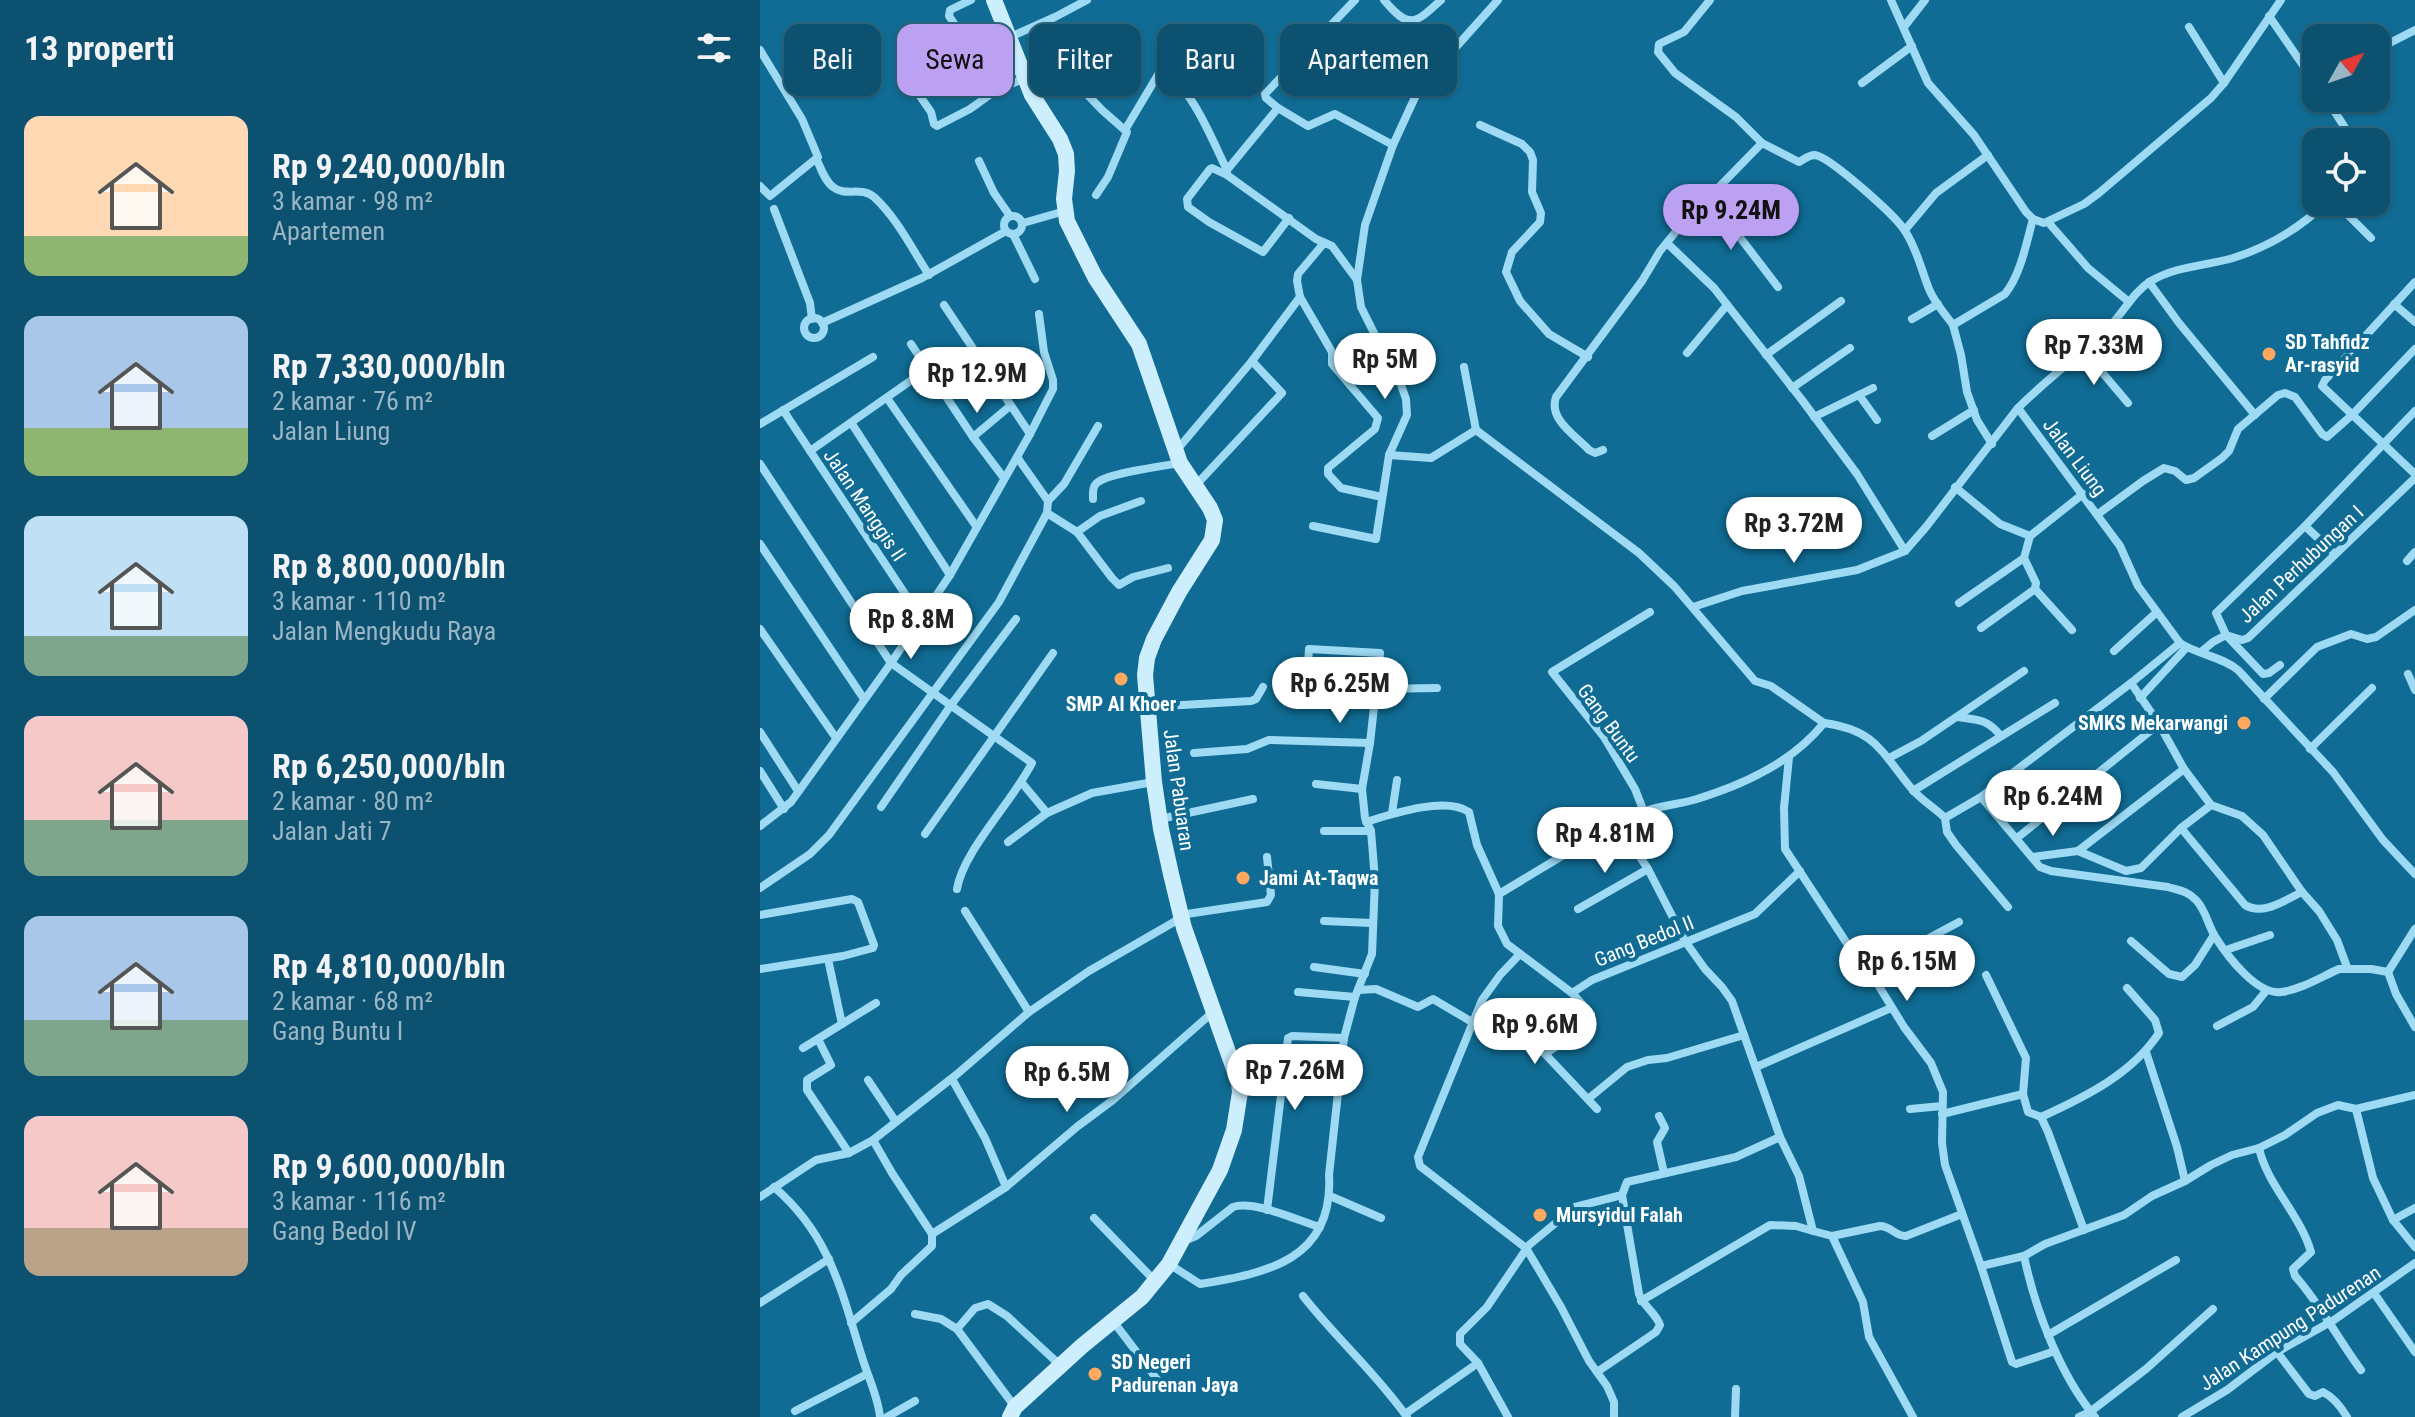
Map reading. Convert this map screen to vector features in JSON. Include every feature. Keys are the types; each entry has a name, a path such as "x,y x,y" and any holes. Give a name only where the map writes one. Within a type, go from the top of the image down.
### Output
{"street":[{"name":"Jalan Pabuaran","path":"994,0 1003,24"},
{"path":"1013,37 1087,0"},
{"path":"1354,0 1265,94 1266,98 1308,126 1335,114 1393,145"},
{"path":"1384,0 1395,13 1410,22 1417,21 1441,0"},
{"path":"1457,46 1498,0"},
{"path":"1710,0 1684,32 1659,44 1658,51 1675,73 1736,117 1762,143 1799,162 1808,156 1820,156 1895,217 1918,254 1930,290 1953,325 1967,392 1977,420 1992,444"},
{"path":"1891,0 1928,83 1988,155 2033,219 2039,222 2048,222 2084,204 2211,98 2281,0"},
{"path":"1904,27 1925,0"},
{"path":"954,24 949,16 950,10 967,1"},
{"path":"2269,16 2302,62"},
{"path":"2189,27 2224,83"},
{"path":"2390,43 2415,30"},
{"path":"1862,83 1912,46"},
{"path":"760,50 802,119 818,154 817,160 832,186 842,191 858,190 870,194 885,208 929,275"},
{"name":"Jalan Pabuaran","path":"1012,1412 1082,1346 1142,1297 1169,1264 1220,1170 1234,1130 1239,1083 1180,915 1159,819 1145,675 1154,639 1212,540 1215,520 1178,458 1139,344 1095,277 1067,221 1064,199 1066,154 1013,50"},
{"path":"1125,130 1159,73 1165,74 1180,84 1194,105 1227,172"},
{"path":"1013,83 1025,78"},
{"path":"920,96 937,126 988,96"},
{"path":"1089,96 1127,135 1096,195"},
{"path":"1313,526 1375,539 1389,455 1407,415 1406,399 1394,365 1361,307 1357,280 1365,225 1393,145 1416,96"},
{"path":"1227,172 1278,108"},
{"path":"1480,125 1522,144 1533,160 1532,192 1541,213 1540,222 1512,252 1506,272 1520,301 1549,334 1588,357"},
{"path":"1603,450 1595,453 1589,450 1554,414 1556,397 1678,229 1762,143"},
{"path":"1905,230 1936,193 1988,155"},
{"path":"760,186 770,196 817,160"},
{"path":"979,161 994,193 1010,216 1018,217 1023,223"},
{"path":"1291,220 1263,252 1218,228 1188,207 1187,199 1210,169 1227,172 1320,241 1332,246 1357,280"},
{"path":"1709,197 1778,287"},
{"path":"774,209 810,303 812,319"},
{"path":"1023,223 1065,211"},
{"path":"1010,216 1004,223 1035,279"},
{"name":"Jalan Liung","path":"2183,645 2138,586 2120,546 2098,514 2018,408 2114,323 2149,282 2173,270 2232,258 2269,244 2312,216"},
{"path":"2349,216 2371,238"},
{"path":"1953,325 2005,294 2020,266 2033,219"},
{"path":"2048,222 2088,268 2129,302"},
{"path":"812,319 822,323 929,275 1010,232 1021,230 1023,223"},
{"path":"1320,241 1298,274 1300,297 1333,353 1332,364 1378,418 1375,429 1336,460 1327,472 1341,488 1382,497"},
{"path":"1667,243 1714,288 1792,388 1857,474 1905,551"},
{"path":"2149,282 2255,415"},
{"path":"2415,282 2322,386 2415,476"},
{"path":"1093,499 1093,488 1098,481 1178,458 1300,297"},
{"path":"1766,355 1841,301"},
{"path":"1912,319 1938,304"},
{"path":"2394,304 2415,322"},
{"path":"944,305 1030,434"},
{"path":"1687,353 1727,305"},
{"path":"760,826 784,809 891,663 950,575 1030,434 1053,389 1039,314"},
{"path":"812,319 804,326 808,337 815,338 822,334 822,323"},
{"path":"911,344 926,370 1004,478"},
{"path":"1792,388 1850,348"},
{"path":"2098,514 2164,468 2175,471 2186,480 2194,478 2222,458 2229,451 2238,429 2278,395 2285,393 2295,397 2327,437 2415,349"},
{"path":"2084,351 2128,403"},
{"path":"760,424 873,357"},
{"path":"1195,486 1282,393 1252,361"},
{"path":"1464,367 1476,430 1639,553 1674,586 1754,680 1771,686 1824,723 1864,734 1889,758 1913,791 1945,818 1947,832 1956,845 2008,907"},
{"path":"810,451 926,370"},
{"path":"1814,417 1873,388"},
{"path":"1859,395 1877,420"},
{"path":"887,398 976,526"},
{"path":"973,437 1010,406"},
{"path":"1693,607 1742,591 1857,570 1905,551 2018,408"},
{"name":"Jalan Manggis II","path":"783,410 921,618"},
{"path":"1932,436 1974,410"},
{"path":"2280,665 2263,674 2226,635 2217,610 2305,526 2415,411"},
{"path":"852,424 950,575"},
{"path":"760,888 820,846 934,693 999,602 1047,513 1048,501 1064,484 1098,426"},
{"path":"1389,455 1431,458 1476,430"},
{"path":"1017,457 1048,501"},
{"path":"760,464 891,663 1032,763 1022,783 965,864 957,889"},
{"name":"Jalan Perhubungan I","path":"2201,652 2226,635 2242,640 2248,638 2415,476"},
{"path":"1955,487 2000,524 2030,536"},
{"path":"1959,603 2024,558 2030,536 2083,494"},
{"path":"1077,532 1100,516 1141,501"},
{"path":"1047,513 1077,532 1119,585 1133,577 1168,568"},
{"path":"2305,526 2335,554"},
{"path":"760,544 864,699"},
{"path":"2407,561 2415,552"},
{"path":"1981,628 2035,589 2036,583 2024,558"},
{"path":"2035,589 2072,630"},
{"path":"2264,699 2317,647 2351,634 2367,639 2376,637 2415,610"},
{"name":"Gang Buntu","path":"1644,812 1635,789 1604,737 1552,672 1650,612"},
{"path":"2114,651 2157,612"},
{"path":"881,807 950,704 1016,619"},
{"path":"760,629 836,738"},
{"path":"2183,645 2227,661 2238,670 2333,772 2383,840 2415,874"},
{"path":"1945,818 1981,797 2183,645"},
{"path":"2140,698 2183,645"},
{"path":"1169,1264 1200,1284 1250,1276 1290,1260 1320,1227 1330,1196 1329,1175 1344,1038 1372,954 1375,880 1362,789 1370,743 1376,694 1379,653 1309,648 1306,695 1376,694 1437,688"},
{"path":"925,834 1053,653"},
{"path":"1889,758 1921,741 2024,671"},
{"path":"2408,674 2415,690"},
{"path":"2131,683 2184,769 2211,805 2242,816 2263,835 2302,892 2319,911 2337,940 2347,967"},
{"path":"1148,707 1251,701 1256,699 1263,687"},
{"path":"2310,749 2372,688"},
{"path":"1913,791 2055,703"},
{"path":"1957,717 1983,720 2001,736"},
{"path":"1813,1231 1799,1176 1780,1137 1732,1001 1685,941 1648,869 1624,833 1624,824 1644,812 1695,800 1761,774 1811,740 1824,723"},
{"path":"2017,838 2159,724"},
{"path":"760,732 798,791"},
{"path":"1194,753 1247,749 1269,740 1370,743"},
{"path":"1789,757 1784,845 1846,942 1869,970 1891,1008 1931,1063 1943,1092 1945,1165 2012,1362 2016,1364 2055,1351"},
{"path":"2078,851 2184,769"},
{"path":"760,771 784,809"},
{"path":"1392,813 1397,780"},
{"path":"1008,842 1047,813 1092,793 1154,782"},
{"path":"1022,783 1047,813"},
{"path":"1316,784 1362,789"},
{"path":"1981,797 2040,867 2168,887 2197,900 2214,935 2239,967 2266,991 2286,992 2347,967 2388,972"},
{"path":"1159,819 1253,799"},
{"path":"2032,857 2078,851 2126,871 2141,868 2181,828 2211,805"},
{"path":"1324,831 1369,826 1392,813 1427,806 1466,809 1469,812 1477,845 1499,894 1498,926 1507,944 1572,993 1590,1011 1589,1020 1545,1054"},
{"path":"2181,828 2251,909 2262,910 2302,892"},
{"path":"1608,845 1624,833"},
{"path":"1499,894 1587,841"},
{"path":"760,1197 816,1160 849,1153 873,1140 952,1079 1029,1012 1089,971 1174,922 1180,915 1267,902 1271,895 1267,857"},
{"path":"1578,909 1648,869"},
{"name":"Gang Bedol II","path":"1572,993 1592,980 1755,914 1800,871"},
{"path":"1334,878 1375,880"},
{"path":"760,915 846,899 858,902 873,947 828,959 760,969"},
{"path":"965,911 1029,1012"},
{"path":"1324,921 1372,923"},
{"path":"1869,970 1959,922"},
{"path":"2388,972 2415,929"},
{"path":"2131,941 2169,974 2182,977 2195,965 2214,935"},
{"path":"2226,950 2270,935"},
{"path":"1520,954 1482,1000 1418,1157 1420,1166 1526,1248 1607,1386 1614,1402 1614,1417"},
{"path":"828,959 842,1024"},
{"path":"1314,967 1365,974"},
{"path":"2388,972 2396,994 2415,1027"},
{"path":"1986,975 2026,1058 2023,1094 2028,1112 2041,1117 2084,1230"},
{"path":"2041,1117 2110,1081 2146,1052 2159,1033 2155,1020 2127,988"},
{"path":"1298,992 1357,993 1376,989 1418,1007 1433,999 1472,1022 1531,1039 1597,1109"},
{"path":"2217,1026 2253,1007 2266,991"},
{"path":"803,1048 876,1003"},
{"path":"1756,1067 1891,1008"},
{"path":"932,1234 1006,1187 1113,1100 1214,1011"},
{"path":"1588,1099 1627,1067 1744,1035"},
{"path":"1267,1210 1288,1038 1344,1038"},
{"path":"818,1039 831,1065 807,1080 807,1090 849,1153"},
{"path":"2146,1052 2185,1181"},
{"path":"952,1079 985,1138 1006,1187"},
{"path":"868,1080 896,1122"},
{"path":"1910,1109 1942,1110 2023,1094"},
{"path":"1981,1266 2024,1256 2045,1244 2124,1215 2152,1196 2232,1155 2259,1148 2285,1135 2317,1113 2338,1105 2356,1109 2415,1095"},
{"path":"2356,1109 2373,1178 2393,1220 2415,1247"},
{"path":"1659,1116 1665,1128 1657,1142 1664,1173"},
{"path":"1597,1372 1656,1332 1660,1325 1641,1301 1622,1195 1625,1185 1631,1180 1736,1157 1780,1137"},
{"path":"851,1323 932,1246 932,1234 873,1140"},
{"path":"2259,1148 2311,1252 2293,1269 2295,1276 2361,1370"},
{"path":"774,1187 793,1203 811,1225 829,1259 880,1417"},
{"path":"1508,1417 1478,1363 1460,1344 1460,1334 1487,1307 1526,1248 1575,1207 1622,1195"},
{"path":"1330,1196 1381,1218"},
{"path":"1180,1243 1196,1236 1236,1205 1267,1210 1320,1227"},
{"path":"2393,1220 2415,1208"},
{"path":"1641,1301 1770,1225 1796,1226 1832,1236 1887,1226 1906,1236 1962,1214"},
{"path":"1094,1218 1156,1281"},
{"path":"1832,1236 1863,1302 1869,1337 1913,1417"},
{"path":"2024,1256 2048,1335 2093,1414"},
{"path":"760,1303 829,1259"},
{"path":"2048,1335 2176,1260"},
{"name":"Jalan Kampung Padurenan","path":"2182,1417 2227,1390 2277,1352 2374,1293 2415,1263"},
{"path":"2374,1293 2415,1352"},
{"path":"1303,1296 1406,1415 1478,1363"},
{"path":"957,1329 975,1308 988,1304 1007,1316 1061,1367"},
{"path":"2079,1417 2093,1414 2213,1309"},
{"path":"915,1314 941,1319 957,1329 1012,1412"},
{"path":"1113,1321 1160,1383"},
{"path":"2277,1352 2309,1394 2327,1394 2347,1417"},
{"path":"795,1411 867,1374"},
{"path":"1735,1417 1736,1389"},
{"path":"887,1417 915,1401"}],"place":[{"name":"SD Tahfidz Ar-rasyid","path":"2269,354"},
{"name":"SMP Al Khoer","path":"1121,679"},
{"name":"SMKS Mekarwangi","path":"2244,723"},
{"name":"Jami At-Taqwa","path":"1243,878"},
{"name":"Mursyidul Falah","path":"1540,1215"},
{"name":"SD Negeri Padurenan Jaya","path":"1095,1374"}]}
